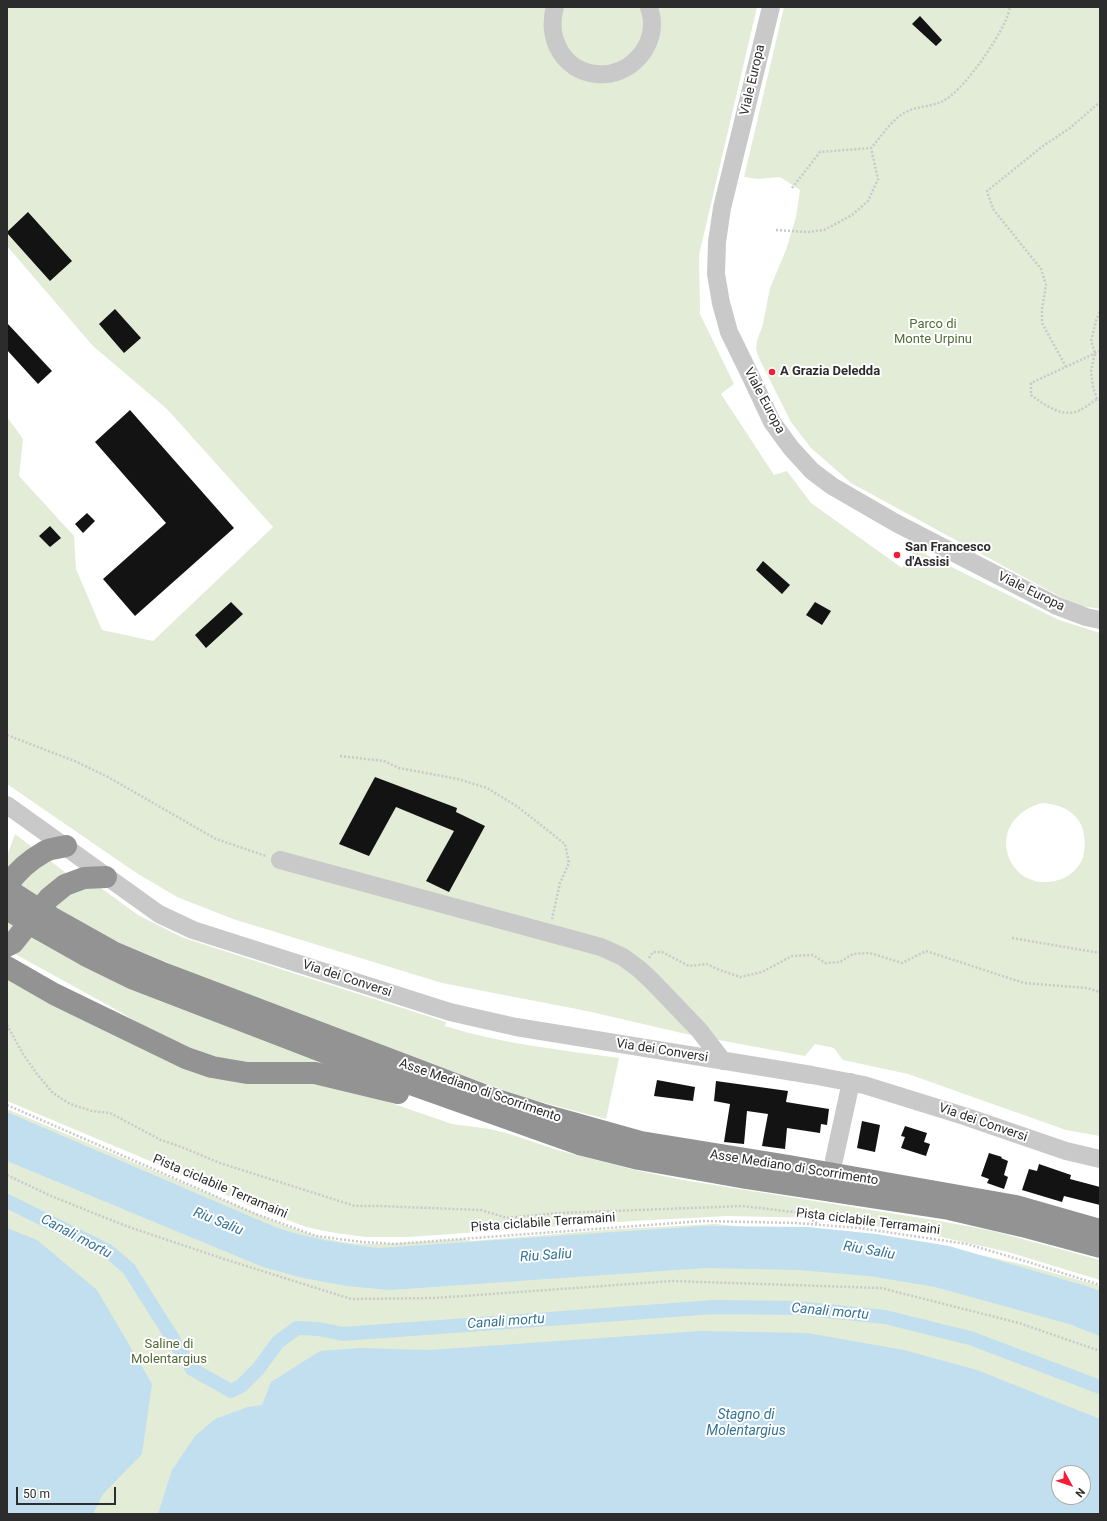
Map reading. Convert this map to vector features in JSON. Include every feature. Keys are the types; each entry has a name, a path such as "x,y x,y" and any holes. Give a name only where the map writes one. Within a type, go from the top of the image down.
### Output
{"highway":[{"path":"7,887 13,877 45,851 66,846"},
{"path":"7,946 13,943 31,923 49,898 65,885 84,878 106,877"},
{"name":"Asse Mediano di Scorrimento","path":"7,887 44,922 85,956 134,979 327,1054 427,1091 579,1144 639,1159 746,1178 949,1209 1022,1226 1100,1247"},
{"name":"Asse Mediano di Scorrimento","path":"7,908 44,922 160,972 494,1098 541,1114 641,1142 790,1166 1016,1206 1100,1230"},
{"path":"7,967 54,994 186,1058 212,1067 247,1073 315,1073 413,1097 427,1091"}],"street":[{"path":"556,7 552,18 553,34 558,49 568,61 581,70 598,74 615,73 631,66 643,54 650,38 652,21 649,7"},
{"name":"Viale Europa","path":"771,7 722,208 717,242 716,274 721,303 730,332 772,422 791,448 812,471 832,486 896,523 1057,606 1086,617 1100,620"},
{"name":"Via dei Conversi","path":"7,805 160,914 193,930 450,1012 516,1027 851,1082 900,1095 1066,1151 1100,1159"},
{"name":"Via dei Conversi","path":"280,860 601,947 639,968 699,1030 723,1061"},
{"path":"834,1160 851,1082"}],"path":[{"path":"792,188 820,152 871,148 894,122 908,111 930,107 944,101 958,89 972,73 989,49 1006,22 1010,7"},
{"path":"1066,367 1042,323 1042,309 1046,284 1041,269 993,209 987,191 1044,146 1070,128 1100,102"},
{"path":"776,230 807,232 824,230 852,214 868,201 878,179 871,148"},
{"path":"1100,311 1091,341 1095,353 1091,370 1093,387 1099,399 1077,412 1069,413 1061,412 1048,406 1031,395 1031,383 1095,353 1100,351"},
{"path":"7,735 77,762 108,777 216,839 280,860"},
{"path":"340,756 384,761 399,768 458,779 487,788 518,808 565,844 569,863 560,883 549,933"},
{"path":"1012,938 1100,953"},
{"path":"639,968 653,952 662,952 689,966 707,964 740,977 762,972 792,956 813,955 825,963 840,962 853,954 870,953 902,963 926,951 1024,982 1086,988 1100,992"},
{"path":"7,1025 23,1054 37,1074 53,1093 70,1104 92,1111 110,1113 161,1140 220,1163 355,1206 481,1210 507,1218 559,1213 743,1206 802,1213 818,1225"},
{"name":"Pista ciclabile Terramaini","path":"7,1105 256,1214 316,1236 362,1242 394,1244 703,1221 796,1223 859,1228 966,1244 1100,1285"},
{"path":"7,1175 51,1196 126,1226 351,1299 435,1298 672,1281 881,1288 1019,1323 1100,1351"}],"green space":[{"path":"7,7 757,7 699,255 700,314 734,384 721,394 774,475 787,471 811,503 902,568 915,549 1059,620 1100,633 1100,1136 1066,1130 908,1074 843,1060 834,1048 815,1044 805,1056 686,1034 587,1011 442,983 233,919 177,897 135,872 7,784 7,417 23,439 19,476 74,536 76,569 102,630 153,641 273,527 167,409 93,346 7,246","holes":["1042,803 1053,804 1070,812 1081,824 1085,842 1083,857 1077,868 1064,878 1045,882 1028,879 1016,869 1008,856 1006,841 1011,826 1022,812"]},
{"name":"Parco di Monte Urpinu","path":"784,7 1100,7 1100,609 1075,605 851,483 811,448 791,422 756,350 770,288 786,250 796,217 800,190 780,177 757,179 744,177"},
{"path":"15,834 36,850 7,876 7,856"},
{"path":"49,860 70,876 7,940 7,898 19,881"},
{"path":"80,887 101,888 138,915 184,938 446,1022 445,1026 510,1042 619,1058 606,1119 526,1098 390,1049 197,975 106,937 53,906"},
{"path":"31,935 332,1067 227,1064 165,1039 115,1009 15,954 15,951"},
{"path":"7,979 180,1062 300,1078 365,1094 452,1124 490,1129 510,1134 557,1150 635,1170 683,1180 940,1221 993,1231 1100,1260 1100,1280 1008,1252 923,1233 820,1218 728,1216 633,1221 409,1237 365,1237 306,1227 248,1205 150,1161 7,1101"},
{"name":"Saline di Molentargius","path":"7,1109 281,1224 299,1231 343,1242 373,1244 463,1239 472,1241 619,1229 715,1224 899,1242 985,1256 1025,1265 1100,1286 1100,1514 7,1514"}],"water":[{"name":"Riu Saliu","path":"7,1112 275,1227 314,1238 379,1248 703,1226 808,1227 876,1234 949,1246 1100,1291 1100,1336 1069,1324 935,1287 869,1276 798,1270 705,1268 390,1290 347,1286 303,1278 263,1267 7,1161"},
{"path":"7,1228 37,1240 97,1290 152,1384 142,1454 103,1494 93,1514 7,1514"},
{"name":"Stagno di Molentargius","path":"701,1331 807,1333 904,1350 977,1370 1100,1419 1100,1514 158,1514 172,1470 195,1436 215,1419 248,1407 262,1405 271,1382 320,1351 360,1348 429,1350"}],"building":[{"path":"920,16 942,40 936,46 912,24"},
{"path":"28,212 72,261 50,281 7,233"},
{"path":"115,309 141,338 124,353 99,324"},
{"path":"7,323 52,371 38,384 7,350"},
{"path":"130,410 234,528 135,616 103,579 166,523 95,442"},
{"path":"87,513 95,521 83,533 75,524"},
{"path":"50,526 61,538 50,547 39,536"},
{"path":"763,561 790,585 782,594 756,570"},
{"path":"231,602 243,614 206,648 195,635"},
{"path":"815,602 831,611 822,625 806,615"},
{"path":"375,777 457,808 456,812 485,826 449,892 426,881 454,831 396,807 369,856 339,844"},
{"path":"657,1080 695,1087 693,1101 654,1096"},
{"path":"716,1081 788,1091 786,1102 829,1109 827,1125 821,1124 820,1133 787,1128 785,1149 762,1146 768,1114 747,1111 744,1144 724,1142 730,1104 714,1101"},
{"path":"862,1121 880,1125 875,1152 857,1148"},
{"path":"905,1126 927,1133 924,1142 930,1144 926,1156 901,1148 905,1137 901,1136"},
{"path":"989,1153 1002,1157 1001,1158 1008,1161 1004,1175 1008,1177 1004,1189 987,1183 989,1179 981,1176"},
{"path":"1039,1164 1071,1175 1070,1179 1100,1187 1100,1205 1064,1196 1062,1202 1022,1190 1029,1169 1037,1171"}],"waterway":[{"name":"Canali mortu","path":"7,1201 108,1251 129,1269 192,1369 231,1391 241,1386 258,1369 278,1342 297,1328 319,1329 343,1334 714,1307 798,1308 885,1317 970,1338 1100,1387"}],"place":[{"name":"A Grazia Deledda","path":"772,372"},
{"name":"San Francesco d'Assisi","path":"897,555"}]}
